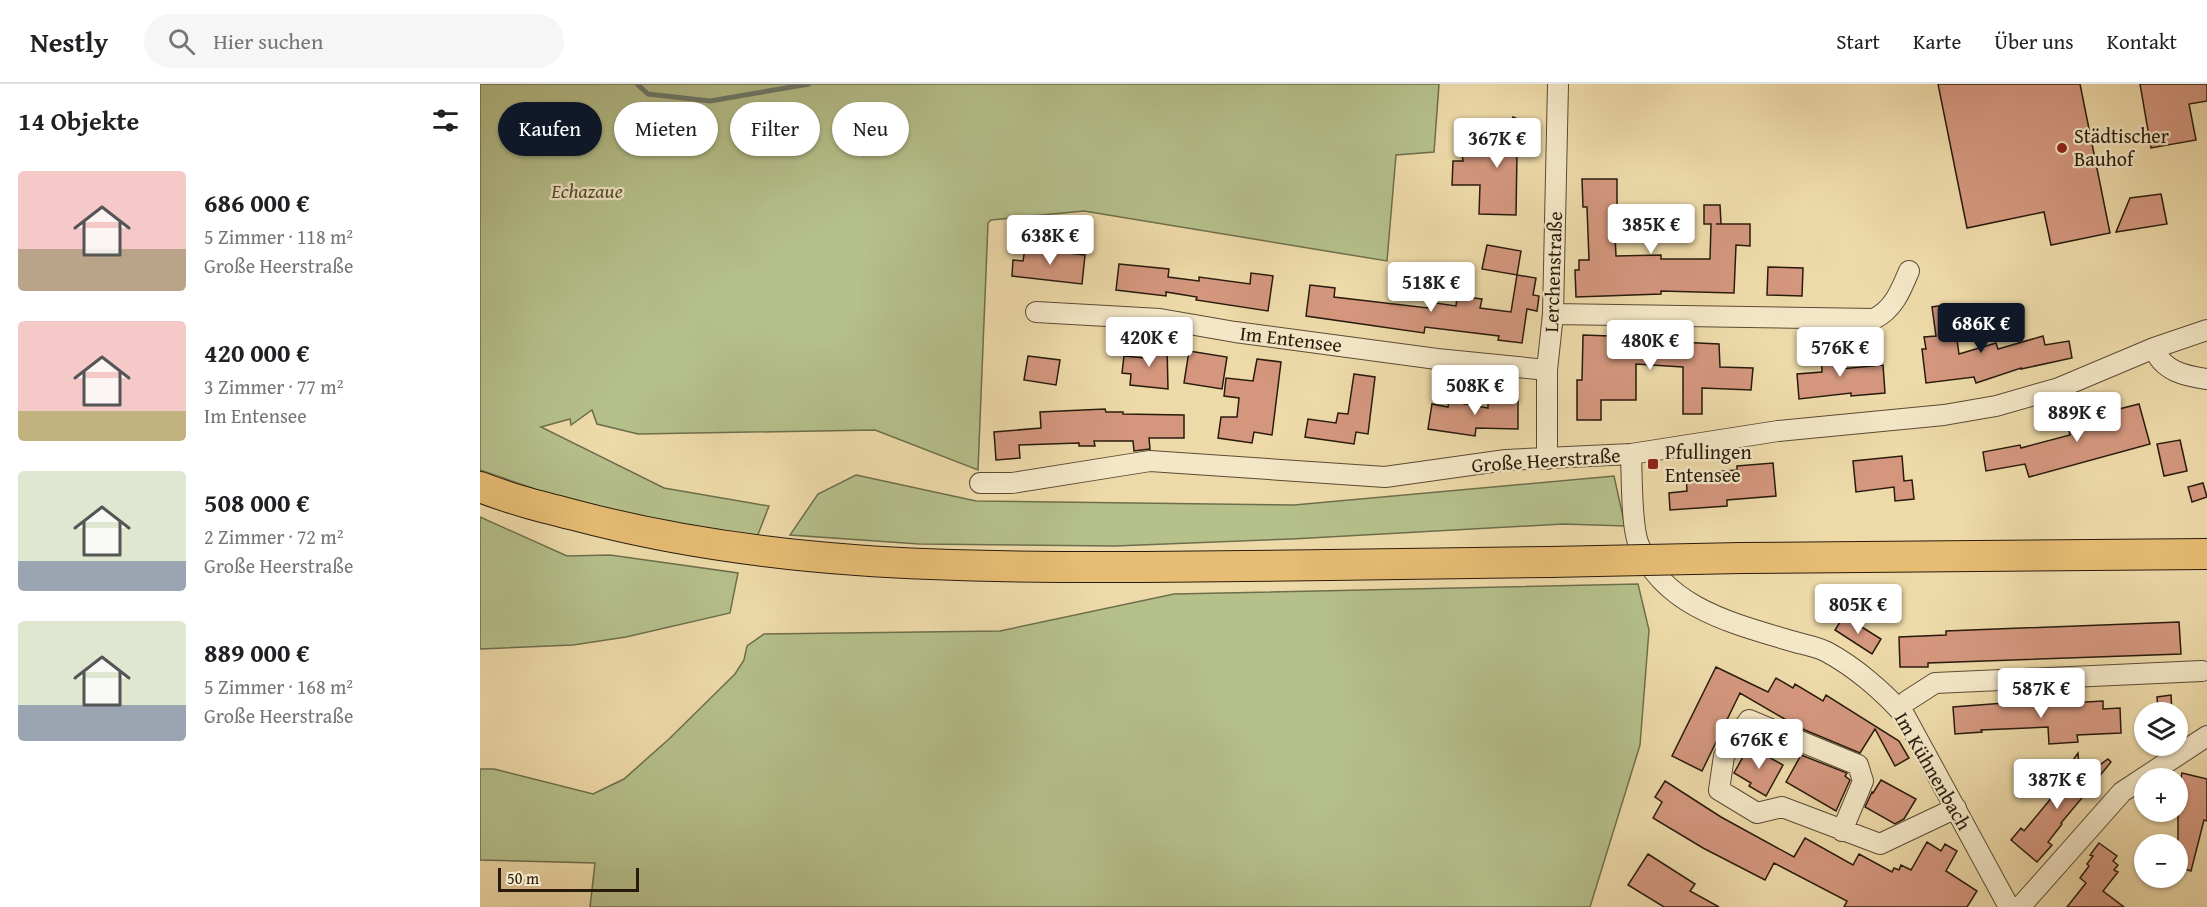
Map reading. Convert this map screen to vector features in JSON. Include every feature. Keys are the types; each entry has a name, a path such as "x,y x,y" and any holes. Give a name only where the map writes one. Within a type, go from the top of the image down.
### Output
{"main road":[{"path":"480,487 554,510 649,533 773,554 871,562 1066,568 2207,554"}],"street":[{"name":"Lerchenstraße","path":"1547,459 1547,370 1553,314 1558,84"},
{"path":"1553,314 1874,319 1884,314 1892,306 1909,271"},
{"name":"Im Entensee","path":"1036,312 1160,320 1437,359 1547,370"},
{"name":"Große Heerstraße","path":"980,483 1012,483 1150,461 1385,477 1506,460 1630,454 1778,431 1984,409 2060,388 2154,348 2207,330"},
{"path":"2154,348 2157,356 2168,367 2207,379"},
{"name":"Im Kühnenbach","path":"1630,454 1638,544 1656,575 1672,592 1694,606 1739,625 1826,651 1865,678 1899,709 1905,716 2009,907"},
{"path":"1899,709 1907,701 1935,683 2202,671"},
{"path":"1842,831 1863,781 1858,765 1749,720 1724,756 1719,790 1757,813 1782,807 1842,831 1880,844 1956,808"},
{"path":"2020,907 2122,792 2207,735"}],"green space":[{"name":"Echazaue","path":"480,84 1439,84 1434,152 1396,155 1387,261 1084,211 991,220 988,223 978,470 875,430 638,434 597,424 592,410 571,425 570,419 541,427 664,488 769,506 757,537 607,514 480,470"},
{"path":"856,475 976,501 1294,505 1614,476 1625,526 1563,524 1115,546 919,544 790,535 818,494"},
{"path":"480,517 567,556 610,555 738,573 730,613 626,637 573,645 480,649"},
{"path":"1638,584 1649,630 1640,745 1590,907 590,907 595,863 480,860 480,769 494,769 593,794 624,779 669,739 735,674 744,660 747,646 764,634 1000,631 1174,594"}],"building":[{"path":"1938,84 2080,84 2110,233 2051,245 2044,212 1967,228"},
{"path":"2140,84 2207,84 2207,101 2189,104 2196,140 2151,148"},
{"path":"1513,117 1522,121 1534,120 1532,153 1517,153 1516,215 1479,214 1480,185 1452,185 1453,161 1463,161 1462,155 1499,151 1499,124 1510,123"},
{"path":"1582,179 1617,179 1617,215 1614,215 1616,256 1661,255 1661,259 1710,259 1711,224 1704,224 1704,205 1720,205 1721,224 1750,224 1750,246 1736,245 1734,293 1661,291 1661,294 1576,297 1575,270 1579,270 1579,260 1589,260 1587,207 1583,207"},
{"path":"2161,194 2167,224 2116,232 2130,198"},
{"path":"1487,245 1521,251 1517,275 1482,269"},
{"path":"1025,248 1085,255 1082,284 1012,276 1013,260 1023,261"},
{"path":"1119,264 1169,269 1168,277 1199,281 1199,277 1250,284 1251,273 1273,276 1268,311 1196,300 1197,297 1166,292 1166,296 1116,290"},
{"path":"1768,267 1803,268 1802,296 1767,295"},
{"path":"1517,275 1536,278 1533,295 1539,296 1537,311 1527,309 1522,343 1498,340 1499,336 1425,327 1424,333 1306,316 1310,285 1335,288 1334,297 1428,308 1429,302 1456,306 1457,296 1482,299 1480,308 1511,312"},
{"path":"1952,304 1959,354 1996,343 1998,349 2043,336 2045,345 2069,341 2072,358 2021,368 1976,383 1974,377 1926,383 1922,349 1926,349 1924,337 1936,336 1932,307"},
{"path":"1583,335 1719,344 1720,367 1753,368 1751,390 1702,388 1702,414 1683,414 1683,367 1636,364 1636,400 1601,400 1601,420 1577,420 1577,380 1582,380"},
{"path":"1837,342 1840,369 1883,365 1885,393 1851,396 1851,393 1799,399 1797,374 1822,372 1821,344"},
{"path":"1147,343 1167,345 1168,389 1130,385 1131,374 1122,373 1124,356 1145,358"},
{"path":"1189,351 1227,357 1222,389 1184,383"},
{"path":"1028,356 1060,360 1056,385 1024,380"},
{"path":"1257,359 1281,362 1272,435 1254,432 1252,443 1218,438 1221,417 1237,417 1239,398 1224,396 1226,378 1253,381"},
{"path":"1354,374 1375,377 1368,434 1356,432 1354,444 1305,437 1308,419 1336,423 1338,413 1348,414"},
{"path":"1488,397 1518,398 1518,429 1476,428 1475,436 1428,429 1432,404 1448,407 1449,401 1488,408"},
{"path":"2139,404 2150,444 2029,477 2025,464 1986,471 1983,452 2020,445 2021,448 2070,435 2067,422"},
{"path":"1105,409 1106,412 1123,412 1123,414 1184,415 1184,438 1149,438 1150,449 1134,451 1133,441 1094,441 1095,446 1079,446 1079,443 1019,445 1020,458 996,460 994,432 1041,428 1040,412"},
{"path":"2180,440 2187,471 2164,476 2157,444"},
{"path":"1902,456 1904,481 1912,480 1914,499 1895,501 1894,487 1856,492 1853,461"},
{"path":"1773,463 1776,496 1727,500 1727,506 1670,510 1669,493 1687,491 1686,474 1737,470 1737,466"},
{"path":"2203,483 2207,497 2192,502 2188,487"},
{"path":"1844,616 1881,639 1872,654 1835,630"},
{"path":"2179,622 2181,654 1928,663 1928,667 1900,667 1899,637 1946,635 1946,631"},
{"path":"1716,667 1768,692 1776,678 1793,688 1795,684 1823,701 1826,695 1899,741 1909,758 1895,766 1875,729 1860,753 1800,728 1740,693 1702,771 1672,756"},
{"path":"2171,695 2171,702 2157,702 2157,697"},
{"path":"2030,701 2030,705 2103,701 2103,709 2120,708 2121,733 2077,735 2078,742 2049,744 2048,727 1981,730 1982,732 1955,734 1953,707"},
{"path":"1749,746 1783,765 1766,796 1749,786 1751,783 1734,773"},
{"path":"2078,753 2080,779 2108,759 2111,762 2093,784 2090,797 2086,793 2061,823 2048,842 2052,845 2037,862 2011,840 2021,828 2024,831 2068,778 2063,774"},
{"path":"1801,755 1847,773 1845,776 1850,780 1836,811 1786,782"},
{"path":"2188,774 2207,779 2207,821 2204,820 2191,871 2188,870 2188,834 2178,834 2178,822 2188,822"},
{"path":"1881,780 1916,799 1904,819 1895,824 1865,807"},
{"path":"1665,781 1721,817 1794,857 1805,838 1853,865 1859,854 1892,872 1894,868 1899,870 1901,865 1911,870 1927,842 1941,851 1945,844 1957,851 1946,871 1977,891 1967,907 1844,907 1847,901 1774,863 1765,880 1703,848 1653,818 1662,802 1655,797"},
{"path":"2099,843 2117,856 2113,861 2118,865 2114,870 2118,872 2103,891 2124,907 2067,907 2086,883 2080,878 2089,866 2087,864 2093,856 2090,855"},
{"path":"1648,854 1695,884 1690,891 1719,907 1664,907 1628,885"}],"waterway":[{"path":"637,84 648,94 710,101 809,84"}],"place":[{"name":"Städtischer Bauhof","path":"2062,148"},
{"name":"Pfullingen Entensee","path":"1653,464"}]}
